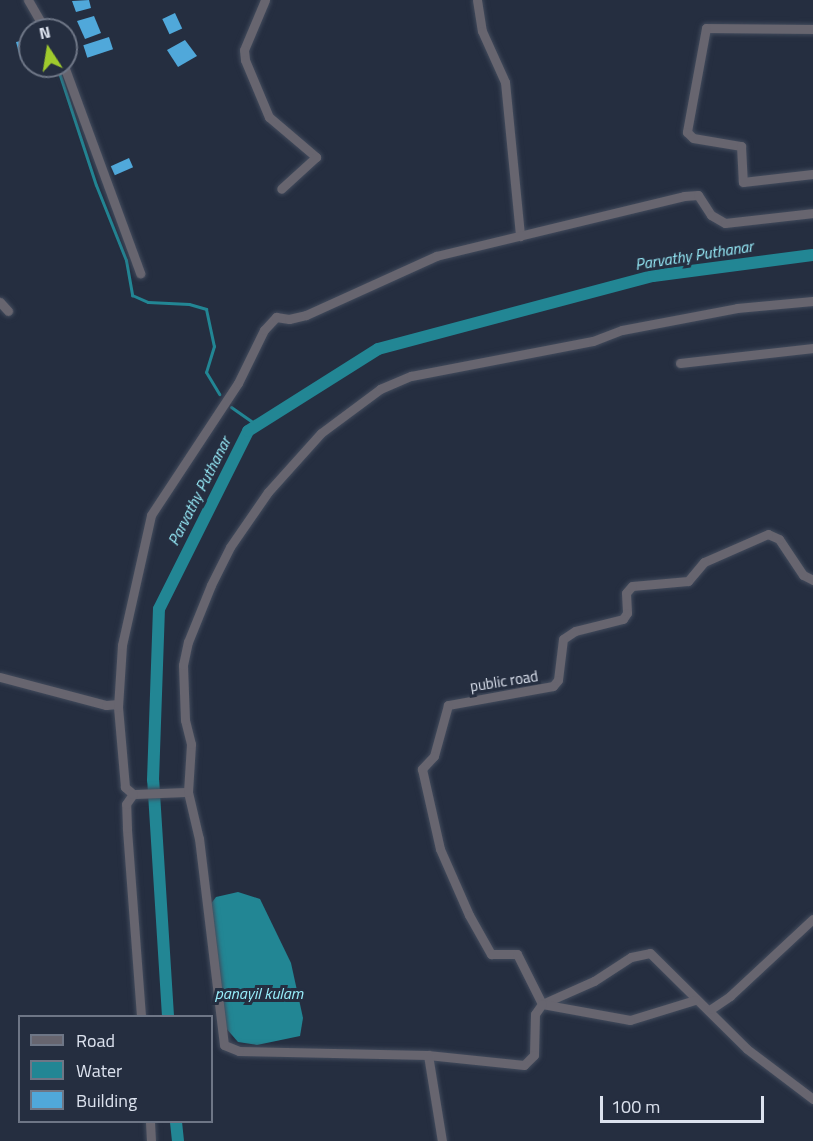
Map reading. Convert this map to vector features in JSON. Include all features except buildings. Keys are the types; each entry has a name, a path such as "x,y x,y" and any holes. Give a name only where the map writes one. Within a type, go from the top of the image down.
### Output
{"street":[{"path":"27,0 38,18"},
{"path":"265,0 244,50 245,60 269,117 316,157 281,189"},
{"path":"477,0 482,31 505,82 520,236"},
{"path":"813,29 706,28 687,132 693,138 741,146 743,182 813,174"},
{"path":"68,78 140,273"},
{"path":"183,792 133,794 125,787 118,704 122,645 151,514 238,383 264,330 276,317 289,319 306,315 436,256 695,194 711,215 725,223 813,213"},
{"path":"813,301 690,316 622,330 573,345 411,376 380,389 321,433 292,462 239,533 194,624 183,665 185,720 191,744 183,792 199,839 224,1045 239,1051 428,1055 492,1063 530,1062 534,1055 535,1014 542,1004 587,984 644,952 655,955 695,1000 711,1009 747,1049 813,1100"},
{"path":"0,302 8,311"},
{"path":"680,363 813,348"},
{"name":"public road","path":"542,1004 517,954 491,954 450,872 435,834 422,769 434,756 448,705 551,687 558,680 563,639 572,632 623,619 629,587 690,580 704,562 764,534 777,537 803,575 813,580"},
{"path":"0,677 106,705 118,704"},
{"path":"133,794 126,804 141,1015"},
{"path":"711,1009 730,996 813,919"},
{"path":"542,1004 630,1020 695,1000"},
{"path":"428,1055 442,1141"},
{"path":"150,1123 151,1141"}],"water":[{"name":"panayil kulam","path":"238,892 260,899 291,963 303,1018 300,1036 257,1045 238,1042 225,1027 207,909 216,897"}],"waterway":[{"path":"61,78 96,185 126,260 132,295 148,302 189,304 206,309 214,346 206,372 219,394"},
{"name":"Parvathy Puthanar","path":"168,1015 153,780 159,609 248,431 378,349 653,276 813,255"},
{"path":"231,407 257,425"},
{"name":"Parvathy Puthanar","path":"176,1123 178,1141"}]}
